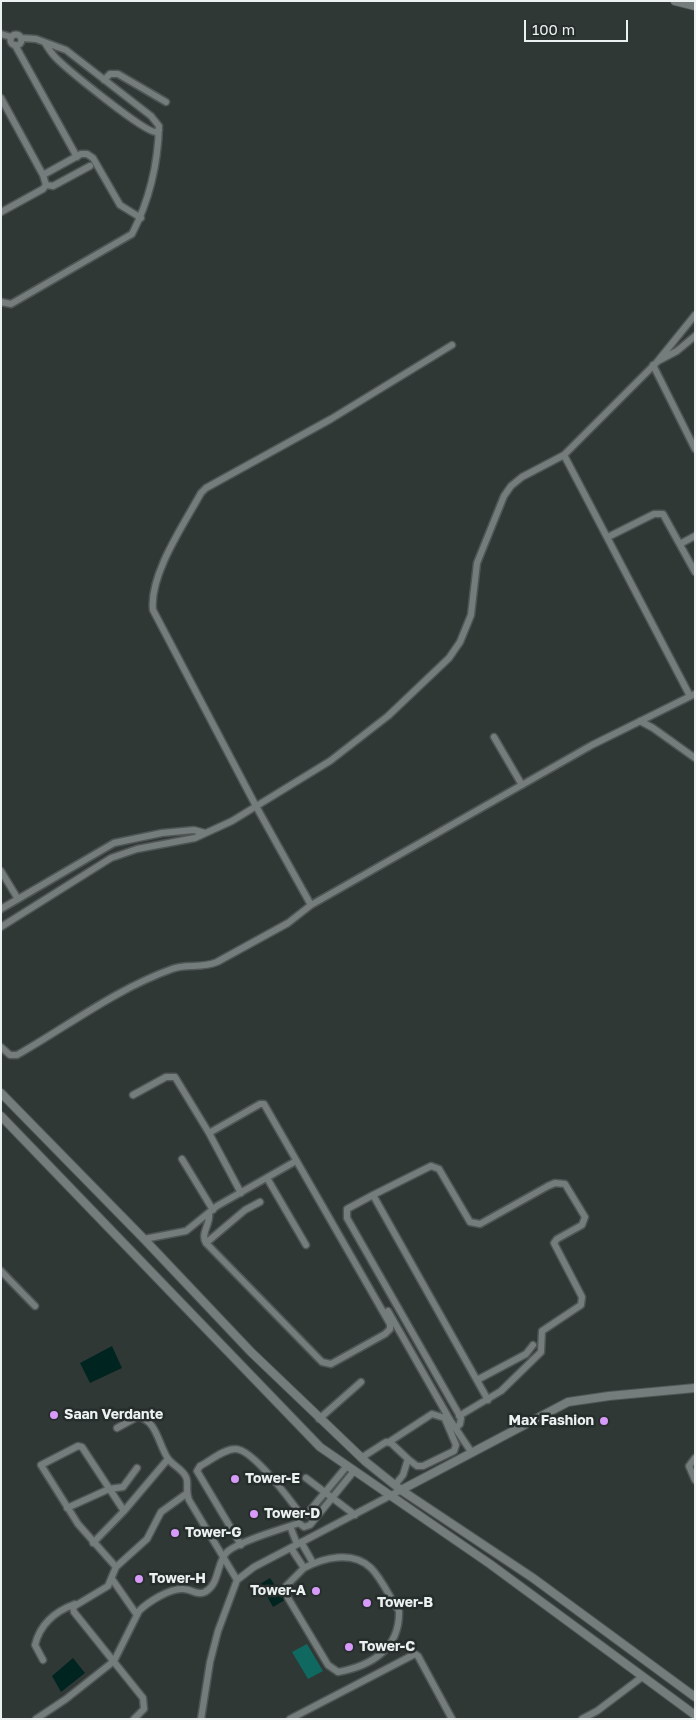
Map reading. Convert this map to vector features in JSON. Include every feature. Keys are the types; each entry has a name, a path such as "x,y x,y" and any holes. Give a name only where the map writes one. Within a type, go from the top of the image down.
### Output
{"street":[{"path":"675,1 695,6"},
{"path":"1,34 11,37 15,34 21,38 59,46 157,122 159,130 157,158 141,218 132,234 11,304 1,302"},
{"path":"11,37 11,42 15,45 77,157"},
{"path":"15,45 20,43 21,38"},
{"path":"45,43 57,60 137,122 152,132 159,130"},
{"path":"75,74 84,64"},
{"path":"104,80 110,74 118,74 166,102"},
{"path":"1,98 43,175 46,185 44,190 1,212"},
{"path":"137,122 145,112"},
{"path":"43,175 77,157 88,154 93,158 120,205 141,218"},
{"path":"46,185 53,186 90,166"},
{"path":"1,927 111,858 137,849 189,839 257,808 330,761 388,716 449,658 460,642 470,615 477,563 504,496 511,486 522,477 564,455 655,364 695,315"},
{"path":"655,364 695,336"},
{"path":"311,905 257,808 154,610 152,597 154,586 201,492 331,419 452,345"},
{"path":"655,364 695,449"},
{"path":"1,1047 10,1055 17,1055 97,1006 172,968 207,966 217,962 288,922 311,905 592,745 693,695 564,455"},
{"path":"608,537 659,513 666,517 695,572"},
{"path":"680,544 695,536"},
{"path":"640,721 695,758"},
{"path":"494,737 522,785"},
{"path":"1,909 114,843 162,833 194,830 205,833"},
{"path":"1,871 18,899"},
{"path":"133,1096 166,1077 175,1077 242,1193"},
{"path":"1,1093 251,1352 319,1420 361,1458 398,1488 532,1578 695,1697"},
{"path":"182,1159 211,1211 210,1220 203,1235 206,1243 325,1364 331,1364 344,1358 389,1331 390,1324 263,1103 209,1133"},
{"path":"1,1116 130,1247 308,1436 389,1496 490,1564 695,1715"},
{"path":"144,1239 186,1231 211,1211 296,1160"},
{"path":"456,1428 461,1421 459,1416 346,1218 347,1209 373,1194 433,1165 442,1173 470,1222 474,1225 480,1224 555,1183 567,1185 584,1214 585,1221 582,1225 557,1239 554,1243 582,1297 581,1305 542,1332 541,1352 502,1391 459,1416"},
{"path":"267,1178 306,1244"},
{"path":"373,1194 488,1400"},
{"path":"206,1243 245,1210 260,1202"},
{"path":"1,1271 36,1306"},
{"path":"388,1311 447,1418 456,1445 454,1451 419,1467 389,1442"},
{"path":"477,1380 526,1354 533,1345"},
{"path":"319,1420 361,1382"},
{"path":"202,1719 210,1662 218,1631 237,1580 254,1567 389,1496 398,1488 472,1453 568,1402 695,1388"},
{"path":"447,1418 454,1413 459,1416"},
{"path":"361,1458 432,1414 447,1418 456,1428 472,1453"},
{"path":"117,1428 134,1418 142,1418 153,1428 168,1459 185,1475 187,1481 186,1494 237,1580"},
{"path":"116,1567 93,1543 67,1508 42,1465 78,1446 82,1447 124,1510"},
{"path":"187,1481 200,1466 231,1450 242,1451 275,1481 312,1521"},
{"path":"695,1458 689,1466 695,1480"},
{"path":"93,1543 168,1459"},
{"path":"398,1488 408,1459"},
{"path":"36,1719 66,1699 114,1662 137,1615 144,1606 177,1589 200,1593 205,1592 213,1586 223,1557 233,1548 299,1523 304,1514 347,1466"},
{"path":"67,1508 110,1489 126,1485 137,1468"},
{"path":"197,1470 241,1545"},
{"path":"299,1523 306,1527 354,1471"},
{"path":"306,1478 354,1515"},
{"path":"43,1660 35,1645 44,1627 61,1609 76,1604 106,1588 112,1579 116,1567 147,1539 161,1512 186,1494"},
{"path":"290,1526 304,1568"},
{"path":"296,1545 313,1563"},
{"path":"334,1556 361,1562 371,1568 399,1611 399,1619 387,1651 355,1669 338,1672 328,1665 288,1598 286,1586 304,1568 334,1556"},
{"path":"112,1579 137,1615"},
{"path":"76,1604 73,1607 74,1612 143,1698 144,1709 134,1719"},
{"path":"290,1719 415,1654 418,1656 452,1719"},
{"path":"582,1719 597,1711 642,1677"}],"shaded area":[{"path":"112,1346 122,1368 90,1383 80,1363"},
{"path":"270,1578 285,1600 273,1607 260,1584"},
{"path":"307,1644 323,1671 308,1679 292,1652"},
{"path":"73,1658 85,1673 61,1692 52,1676"}],"place":[{"name":"Saan Verdante","path":"54,1415"},
{"name":"Max Fashion","path":"604,1421"},
{"name":"Tower-E","path":"235,1479"},
{"name":"Tower-D","path":"254,1514"},
{"name":"Tower-G","path":"175,1533"},
{"name":"Tower-H","path":"139,1579"},
{"name":"Tower-A","path":"316,1591"},
{"name":"Tower-B","path":"367,1603"},
{"name":"Tower-C","path":"349,1647"}]}
